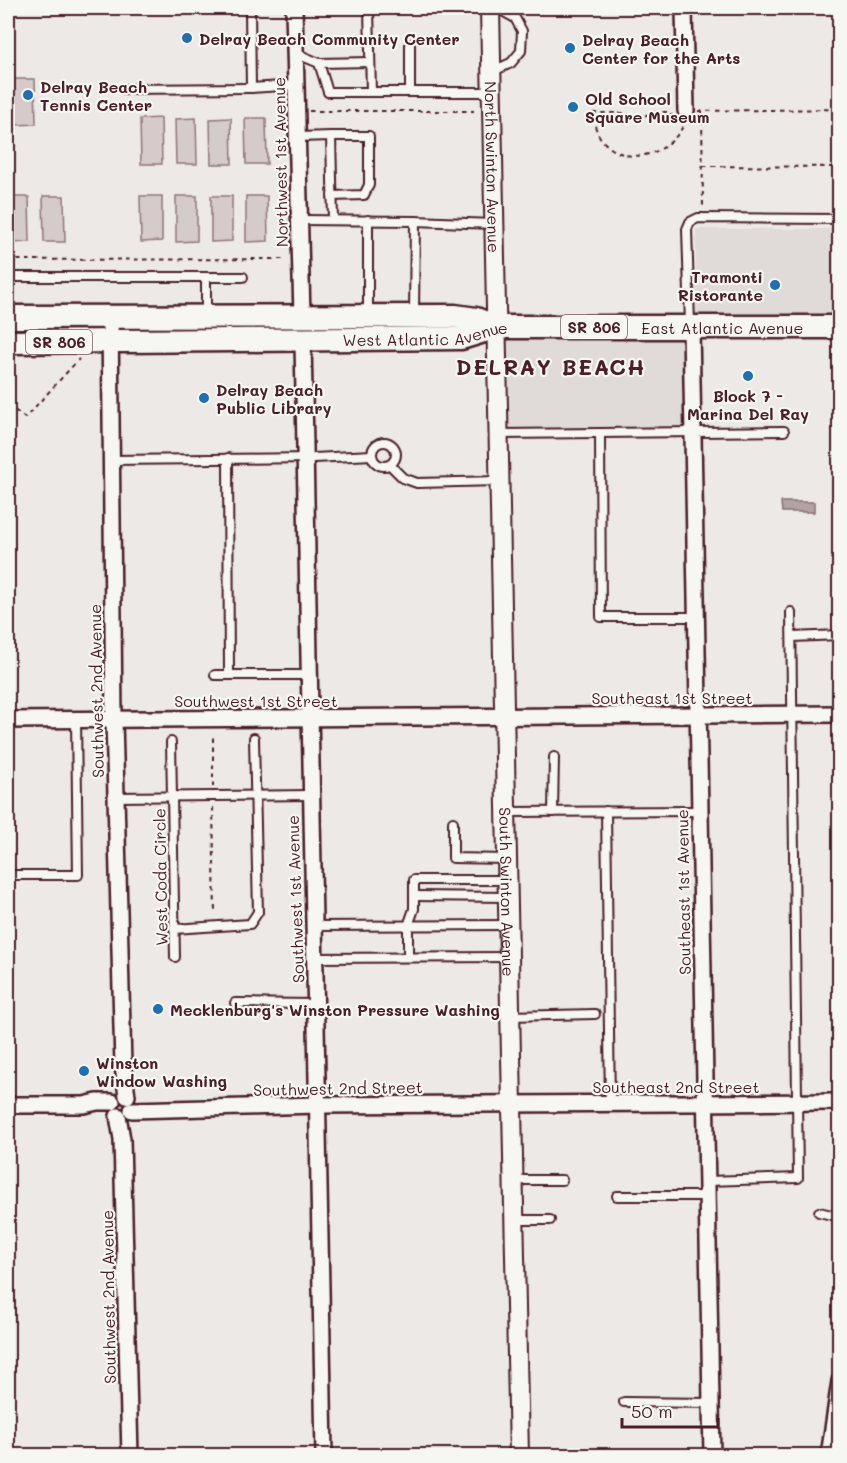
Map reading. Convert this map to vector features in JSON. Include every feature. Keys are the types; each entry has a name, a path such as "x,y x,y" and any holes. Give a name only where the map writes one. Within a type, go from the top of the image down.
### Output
{"main road":[{"path":"273,341 302,316"},
{"name":"West Atlantic Avenue","path":"8,317 454,316 476,319 497,327"},
{"path":"303,341 337,317"},
{"name":"East Atlantic Avenue","path":"497,327 840,327"},
{"name":"West Atlantic Avenue","path":"8,342 461,338 497,327"}],"street":[{"name":"Northwest 1st Avenue","path":"294,8 302,316"},
{"name":"North Swinton Avenue","path":"490,8 497,327"},
{"path":"684,8 686,111"},
{"name":"Southwest 2nd Avenue","path":"110,316 114,718 130,1455"},
{"name":"South Swinton Avenue","path":"497,327 519,1455"},
{"name":"Southeast 1st Avenue","path":"691,328 712,1455"},
{"name":"Southwest 1st Avenue","path":"303,341 308,717 324,1455"},
{"name":"Southeast 1st Street","path":"505,716 840,714"},
{"name":"Southwest 1st Street","path":"8,720 505,716"},
{"name":"Southwest 2nd Street","path":"8,1105 84,1105 97,1102 122,1106 154,1102 165,1109 512,1104"},
{"name":"Southeast 2nd Street","path":"512,1104 840,1102"},
{"path":"829,1455 840,1381"}],"lane":[{"path":"250,8 251,88"},
{"path":"369,8 371,92"},
{"path":"492,71 512,63 521,51 522,31 515,18 497,8"},
{"path":"410,44 410,92"},
{"path":"295,53 319,63 370,62"},
{"path":"319,63 328,92 492,92"},
{"path":"124,89 251,88 297,85"},
{"path":"332,136 333,220"},
{"path":"297,137 369,136 369,185 364,195 332,196"},
{"path":"691,328 687,229 690,222 698,218 840,219"},
{"path":"300,220 495,224"},
{"path":"368,220 368,317"},
{"path":"414,316 415,221"},
{"path":"8,277 243,277"},
{"path":"206,277 206,316"},
{"path":"499,434 784,431"},
{"path":"600,434 601,617 696,617"},
{"path":"372,455 377,444 385,442 392,445 397,455 390,465"},
{"path":"110,460 372,455"},
{"path":"372,455 378,465 390,465 403,478 417,483 500,482"},
{"path":"228,458 229,675"},
{"path":"617,1196 798,1178 791,612"},
{"path":"792,636 840,635"},
{"path":"215,675 308,675"},
{"path":"8,875 78,876 76,719"},
{"path":"174,929 250,924 258,912 254,738"},
{"name":"West Coda Circle","path":"171,742 175,957"},
{"path":"553,812 554,757"},
{"path":"116,797 310,795"},
{"path":"606,811 610,1104"},
{"path":"506,812 699,811"},
{"path":"453,822 453,858 507,859"},
{"path":"408,957 408,926 414,909 414,880 508,888"},
{"path":"415,896 508,888"},
{"path":"314,926 509,925"},
{"path":"314,957 509,957"},
{"path":"235,1003 316,1004"},
{"path":"510,1016 595,1014"},
{"path":"514,1180 562,1180"},
{"path":"819,1212 840,1217"},
{"path":"514,1220 550,1220"},
{"path":"624,1402 711,1403"}],"path":[{"path":"686,111 686,120 674,141 654,154 640,156 626,155 614,150 602,140 596,129 592,113 622,113 638,118 655,112 667,112 667,116 679,115 686,111 840,109"},
{"path":"308,111 474,111"},
{"path":"702,111 703,218"},
{"path":"703,166 840,167"},
{"path":"8,260 285,259"},
{"path":"8,405 25,418 79,359"},
{"path":"213,730 213,789"},
{"path":"213,804 215,919"}],"shaded area":[{"path":"14,79 35,79 36,124 15,125"},
{"path":"161,118 162,164 141,164 140,119"},
{"path":"196,118 197,164 176,164 175,119"},
{"path":"231,118 232,164 211,164 210,119"},
{"path":"245,118 266,118 267,164 246,164"},
{"path":"43,196 64,196 65,242 44,242"},
{"path":"140,196 162,196 162,241 141,242"},
{"path":"176,196 197,196 197,241 176,242"},
{"path":"211,196 232,196 232,241 211,242"},
{"path":"246,196 267,196 268,241 246,242"},
{"path":"8,197 29,197 30,242 9,243"},
{"path":"696,229 839,229 839,318 696,319"},
{"path":"684,335 686,437 508,439 507,336"},
{"path":"781,502 814,502 814,512 782,512"}],"place":[{"name":"Delray Beach Community Center","path":"187,38"},
{"name":"Delray Beach Center for the Arts","path":"570,48"},
{"name":"Delray Beach Tennis Center","path":"28,95"},
{"name":"Old School Square Museum","path":"573,107"},
{"name":"Tramonti Ristorante","path":"775,285"},
{"name":"Block 7 - Marina Del Ray","path":"748,376"},
{"name":"Delray Beach Public Library","path":"204,398"},
{"name":"Mecklenburg's Winston Pressure Washing","path":"158,1009"},
{"name":"Winston Window Washing","path":"84,1071"}],"district":[{"name":"DELRAY BEACH","path":"551,366"}]}
